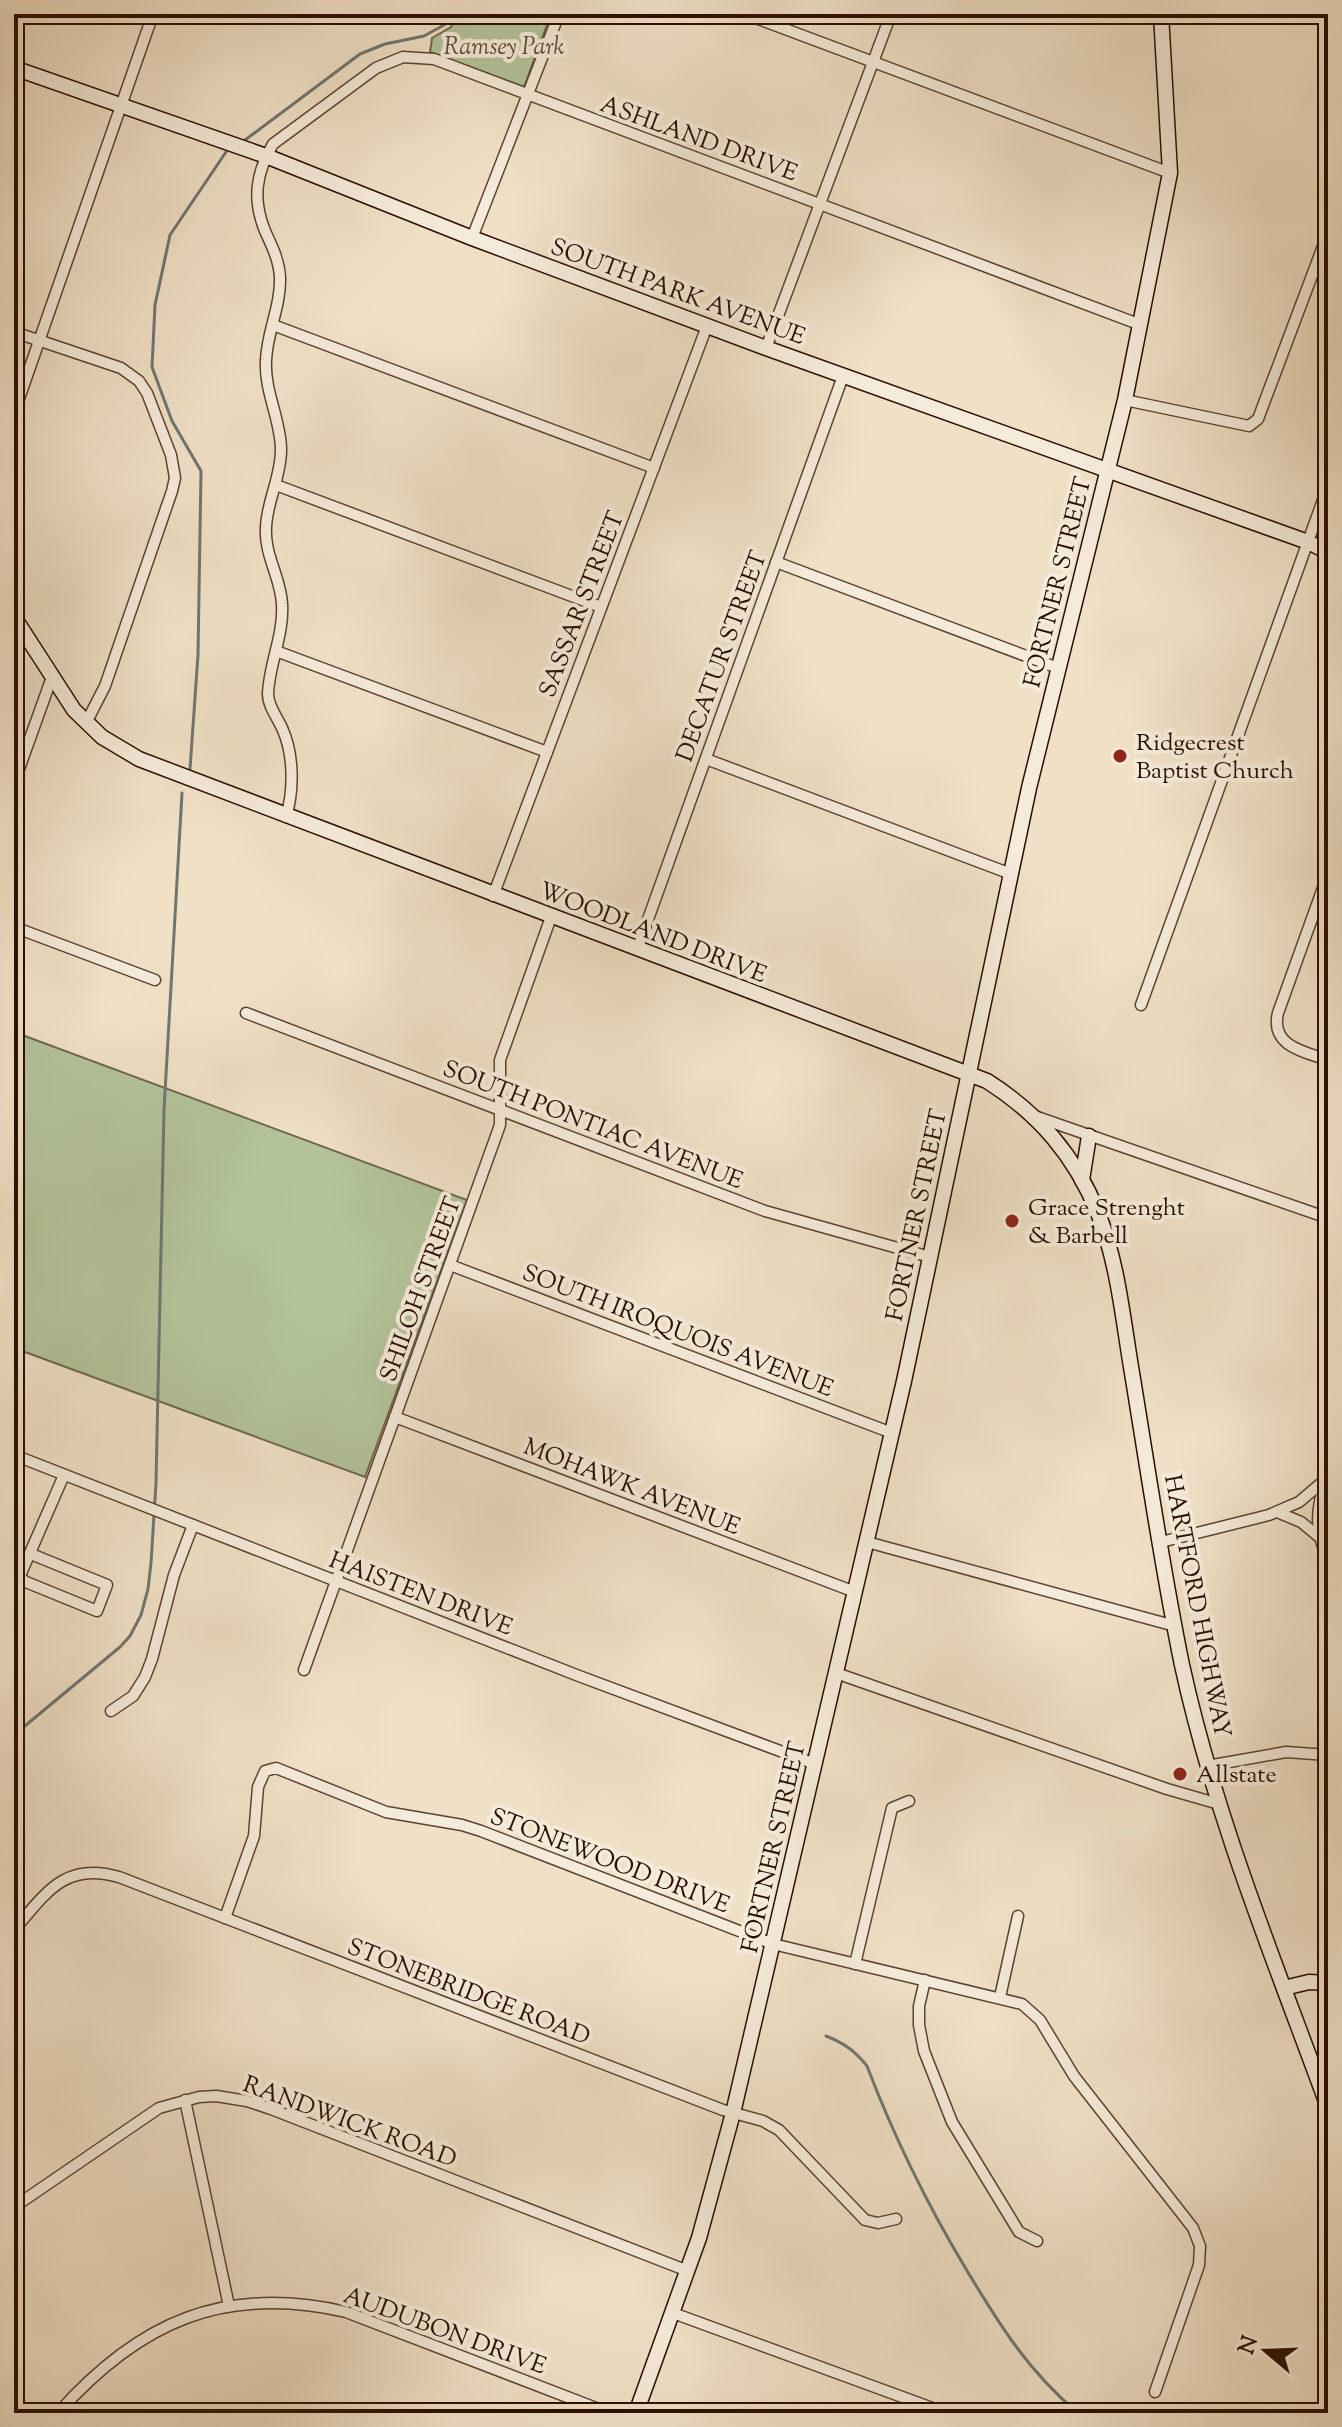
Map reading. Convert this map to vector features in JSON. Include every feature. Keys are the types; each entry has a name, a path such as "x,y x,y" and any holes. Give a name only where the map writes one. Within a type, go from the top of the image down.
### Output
{"street":[{"path":"14,413 153,14"},
{"path":"472,238 559,14"},
{"path":"745,14 1170,173"},
{"path":"766,348 891,14"},
{"name":"FORTNER STREET","path":"636,2413 688,2271 733,2113 892,1433 1058,668 1125,400 1170,173 1161,14"},
{"name":"ASHLAND DRIVE","path":"266,156 273,144 376,68 403,57 434,59 1141,325"},
{"name":"SOUTH PARK AVENUE","path":"14,68 266,156 472,238 707,326 1308,542 1328,552"},
{"path":"266,156 256,185 257,199 280,274 278,308 268,348 266,373 281,442 265,542 282,603 268,696 285,736 291,769 291,801 286,817"},
{"path":"1125,400 1249,426 1258,419 1328,233"},
{"path":"273,325 654,468"},
{"name":"SASSAR STREET","path":"493,896 707,326"},
{"path":"14,332 121,368 139,381 147,393 174,466 172,491 105,686 86,723"},
{"name":"DECATUR STREET","path":"637,950 843,376"},
{"path":"276,485 601,607"},
{"path":"1141,1005 1328,486"},
{"path":"776,562 1058,668"},
{"name":"WOODLAND DRIVE","path":"14,617 63,696 86,723 113,745 139,759 493,896 987,1081 1036,1116 1328,1218"},
{"path":"276,651 547,752"},
{"path":"14,783 52,677"},
{"path":"706,759 1011,874"},
{"path":"1328,874 1276,1025 1279,1036 1289,1046 1328,1060"},
{"name":"SHILOH STREET","path":"304,1670 500,1125 500,1060 551,917"},
{"path":"14,927 155,980"},
{"name":"SOUTH PONTIAC AVENUE","path":"246,1013 765,1211 930,1257"},
{"name":"HARTFORD HIGHWAY","path":"1036,1116 1082,1180 1099,1216 1114,1268 1175,1626 1207,1766 1328,2107"},
{"path":"1082,1180 1089,1136"},
{"name":"SOUTH IROQUOIS AVENUE","path":"450,1265 892,1433"},
{"name":"MOHAWK AVENUE","path":"395,1417 855,1592"},
{"name":"HAISTEN DRIVE","path":"14,1455 642,1700 815,1764"},
{"path":"1328,1467 1317,1517 1318,1536 1328,1560"},
{"path":"31,1554 107,1585 97,1611 16,1576 31,1554 64,1475"},
{"path":"1161,1542 1277,1512 1299,1502 1327,1479"},
{"path":"1277,1512 1301,1522 1318,1536"},
{"path":"111,1711 133,1696 145,1677 174,1575 193,1525"},
{"path":"867,1542 1175,1626"},
{"path":"836,1673 1167,1789 1219,1804"},
{"path":"1207,1766 1286,1752 1328,1755"},
{"name":"STONEWOOD DRIVE","path":"225,1918 254,1836 258,1787 265,1771 272,1768 397,1816 462,1825 481,1831 773,1944 1022,2004 1040,2020 1074,2076 1193,2228 1199,2240 1199,2265 1155,2392"},
{"path":"855,1964 892,1808 909,1801"},
{"name":"STONEBRIDGE ROAD","path":"14,1930 57,1883 85,1871 119,1877 733,2113 763,2121 790,2139 865,2220 878,2223 896,2219"},
{"path":"1000,1997 1018,1916"},
{"path":"925,1980 919,2006 920,2039 952,2122 1019,2232 1037,2241"},
{"path":"1284,1988 1309,1982 1328,1983"},
{"name":"RANDWICK ROAD","path":"14,2207 145,2115 185,2100 216,2096 247,2101 688,2271"},
{"path":"185,2100 229,2306"},
{"name":"AUDUBON DRIVE","path":"58,2413 96,2372 129,2346 184,2318 229,2306 295,2303 346,2312 609,2413"},
{"path":"673,2313 946,2413"}],"green space":[{"name":"Ramsey Park","path":"458,14 551,14 524,87 430,52 432,38 451,27"},
{"path":"14,1032 467,1200 365,1477 14,1348"}],"waterway":[{"path":"245,140 360,54 385,44 424,36 444,25 455,14"},
{"path":"190,769 198,655 201,471 172,421 152,367 155,305 170,235 226,152"},
{"path":"14,1735 120,1647 141,1615 148,1589 156,1483 164,1110 182,793"},
{"path":"826,2036 849,2048 867,2066 912,2170 978,2289 1029,2363 1078,2413"}],"place":[{"name":"Ridgecrest Baptist Church","path":"1120,756"},
{"name":"Grace Strenght & Barbell","path":"1012,1221"},
{"name":"Allstate","path":"1180,1774"}]}
